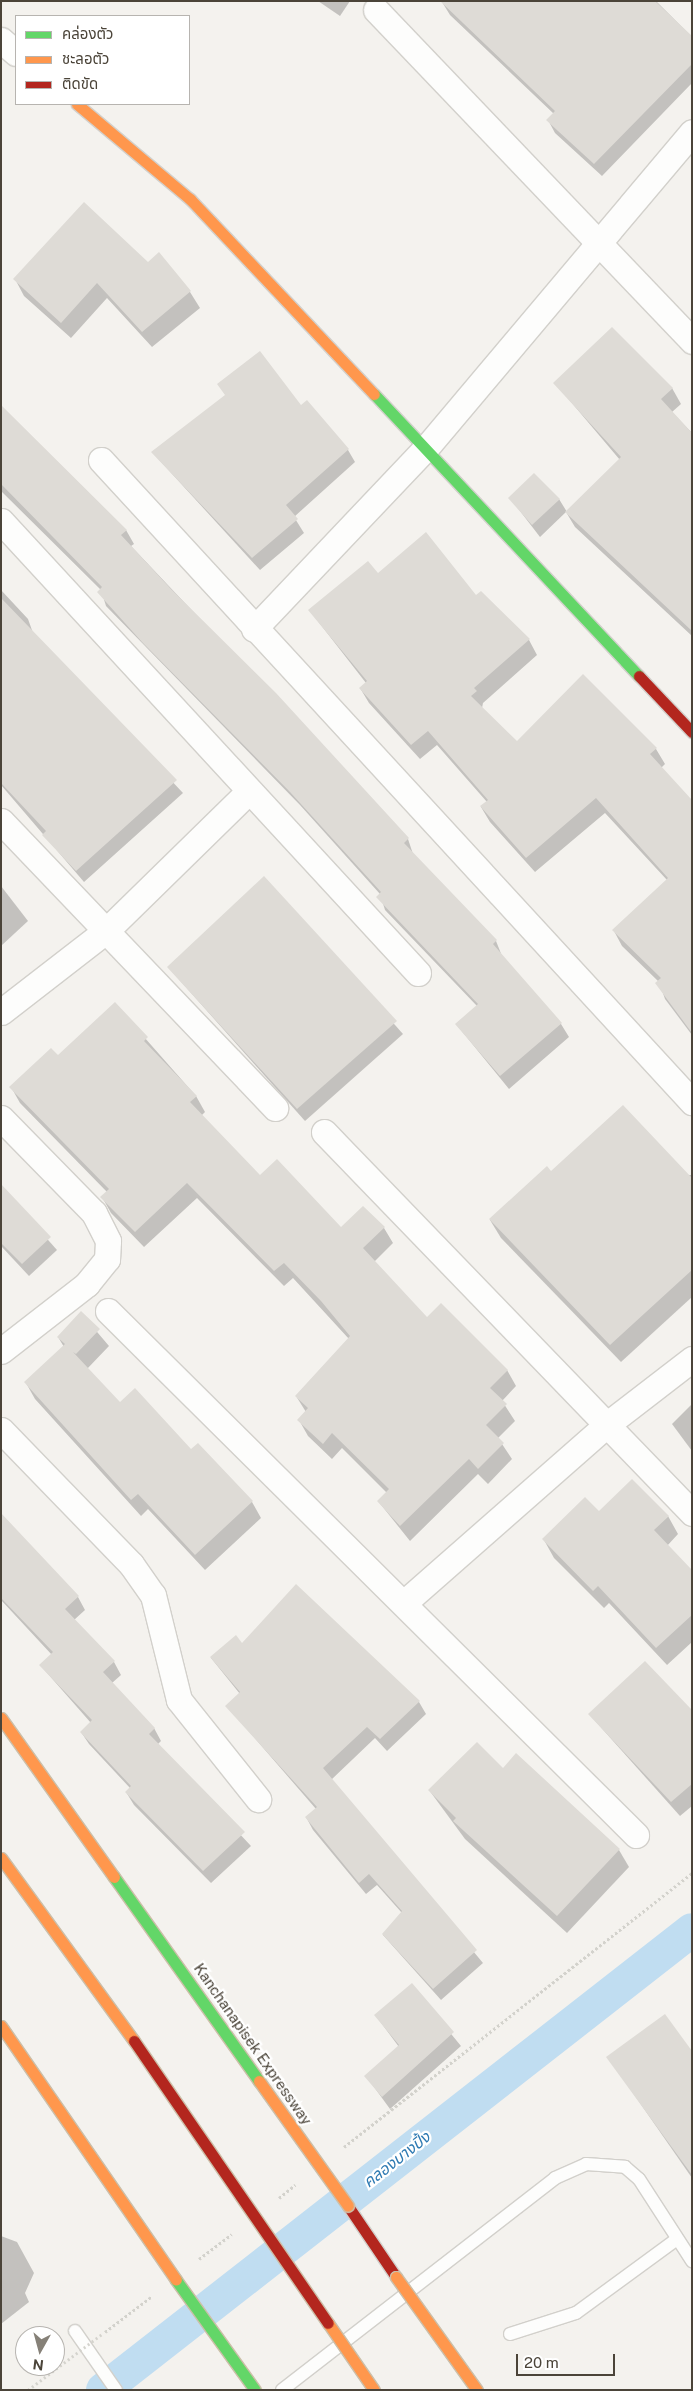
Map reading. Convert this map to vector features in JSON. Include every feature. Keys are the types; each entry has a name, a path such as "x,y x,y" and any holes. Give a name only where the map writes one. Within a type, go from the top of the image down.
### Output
{"main road":[{"path":"78,105 190,199 692,732"},
{"name":"Kanchanapisek Expressway","path":"1,1718 477,2390"},
{"path":"1,1858 162,2079 374,2390"},
{"path":"1,2026 62,2119 255,2390"}],"street":[{"path":"376,10 601,243 692,341"},
{"path":"1,40 15,52"},
{"path":"254,629 426,448 601,243 692,132"},
{"path":"101,460 254,629 692,1102"},
{"path":"1,521 248,792 418,973"},
{"path":"1,1012 108,929 248,792"},
{"path":"1,822 108,929 275,1108"},
{"path":"1,1118 94,1213 108,1240 107,1259 86,1284 1,1351"},
{"path":"324,1132 605,1426 692,1513"},
{"path":"108,1310 405,1602 636,1835"},
{"path":"405,1602 605,1426 692,1359"},
{"path":"1,1430 131,1564 153,1595 179,1700 258,1799"}],"lane":[{"path":"282,2390 569,2170 586,2164 625,2167 638,2179 692,2260"},
{"path":"510,2334 576,2313 677,2239"},
{"path":"75,2330 116,2390"}],"path":[{"path":"336,2154 692,1873"},
{"path":"274,2202 297,2184"},
{"path":"196,2262 235,2232"},
{"path":"28,2390 157,2292"}],"building":[{"path":"440,1 655,1 692,36 692,64 594,164 546,120 555,111"},
{"path":"84,202 148,262 159,252 191,291 142,332 97,283 61,323 13,279"},
{"path":"612,327 673,388 661,399 692,433 692,631 565,512 621,457 553,383"},
{"path":"260,351 301,405 307,400 349,449 286,505 298,519 252,558 151,452 225,395 217,384"},
{"path":"1,405 127,530 121,535 171,589 276,693 409,838 404,843 497,940 493,944 562,1023 500,1076 455,1024 478,1004 376,897 381,892 290,792 142,642 97,592 102,587 1,484"},
{"path":"534,473 560,499 532,525 508,498"},
{"path":"426,532 476,595 481,591 530,639 474,688 477,691 471,696 517,741 583,674 657,748 650,754 692,800 692,1033 655,983 661,978 612,930 668,878 596,798 526,858 480,806 488,800 428,731 411,745 359,688 367,681 308,610 368,561 378,573"},
{"path":"1,598 177,780 76,871 42,835 46,831 1,783"},
{"path":"264,876 397,1021 297,1109 167,967"},
{"path":"115,1002 148,1037 144,1041 197,1096 190,1102 260,1175 277,1159 341,1227 363,1206 385,1227 363,1248 427,1317 441,1303 508,1370 490,1388 507,1404 486,1425 504,1443 478,1469 469,1459 400,1526 377,1501 389,1489 332,1433 323,1444 297,1420 308,1408 295,1396 350,1336 321,1301 284,1263 274,1271 187,1183 135,1232 100,1197 109,1189 9,1087 51,1048 58,1055"},
{"path":"623,1105 692,1178 692,1270 610,1345 489,1219 547,1166 551,1171"},
{"path":"1,1184 51,1237 22,1264 1,1243"},
{"path":"81,1311 100,1329 76,1354 73,1352 120,1402 135,1388 191,1449 198,1443 253,1501 195,1555 138,1494 131,1500 24,1382 65,1344 57,1337"},
{"path":"632,1479 669,1516 654,1530 692,1570 692,1615 656,1648 598,1586 593,1591 542,1539 585,1497 599,1511"},
{"path":"1,1513 79,1596 65,1609 115,1661 103,1672 155,1728 149,1734 245,1832 203,1871 125,1792 131,1786 80,1732 92,1720 39,1665 53,1652 1,1598"},
{"path":"296,1584 420,1701 380,1739 367,1727 323,1768 477,1950 433,1989 382,1934 402,1911 369,1874 359,1883 305,1817 317,1807 225,1706 240,1692 210,1657 236,1635 242,1643"},
{"path":"645,1661 692,1710 692,1784 671,1802 588,1714"},
{"path":"477,1742 503,1768 516,1753 620,1849 557,1916 453,1821 456,1818 428,1790"},
{"path":"412,1983 454,2032 382,2097 364,2076 399,2045 374,2015"},
{"path":"665,2014 692,2051 692,2175 606,2057"}],"waterway":[{"name":"คลองบางปิ้ง","path":"103,2390 692,1930"}],"traffic: fast":[{"path":"374,394 639,676"},
{"path":"114,1877 259,2081"},
{"path":"176,2280 255,2390"}],"traffic: slow":[{"path":"78,105 190,199 374,394"},
{"path":"1,1718 114,1877"},
{"path":"1,1858 134,2041"},
{"path":"1,2026 176,2280"},
{"path":"259,2081 348,2206"},
{"path":"396,2277 477,2390"},
{"path":"328,2323 374,2390"}],"traffic: jam":[{"path":"639,676 692,732"},
{"path":"134,2041 328,2323"},
{"path":"348,2206 396,2277"}]}
